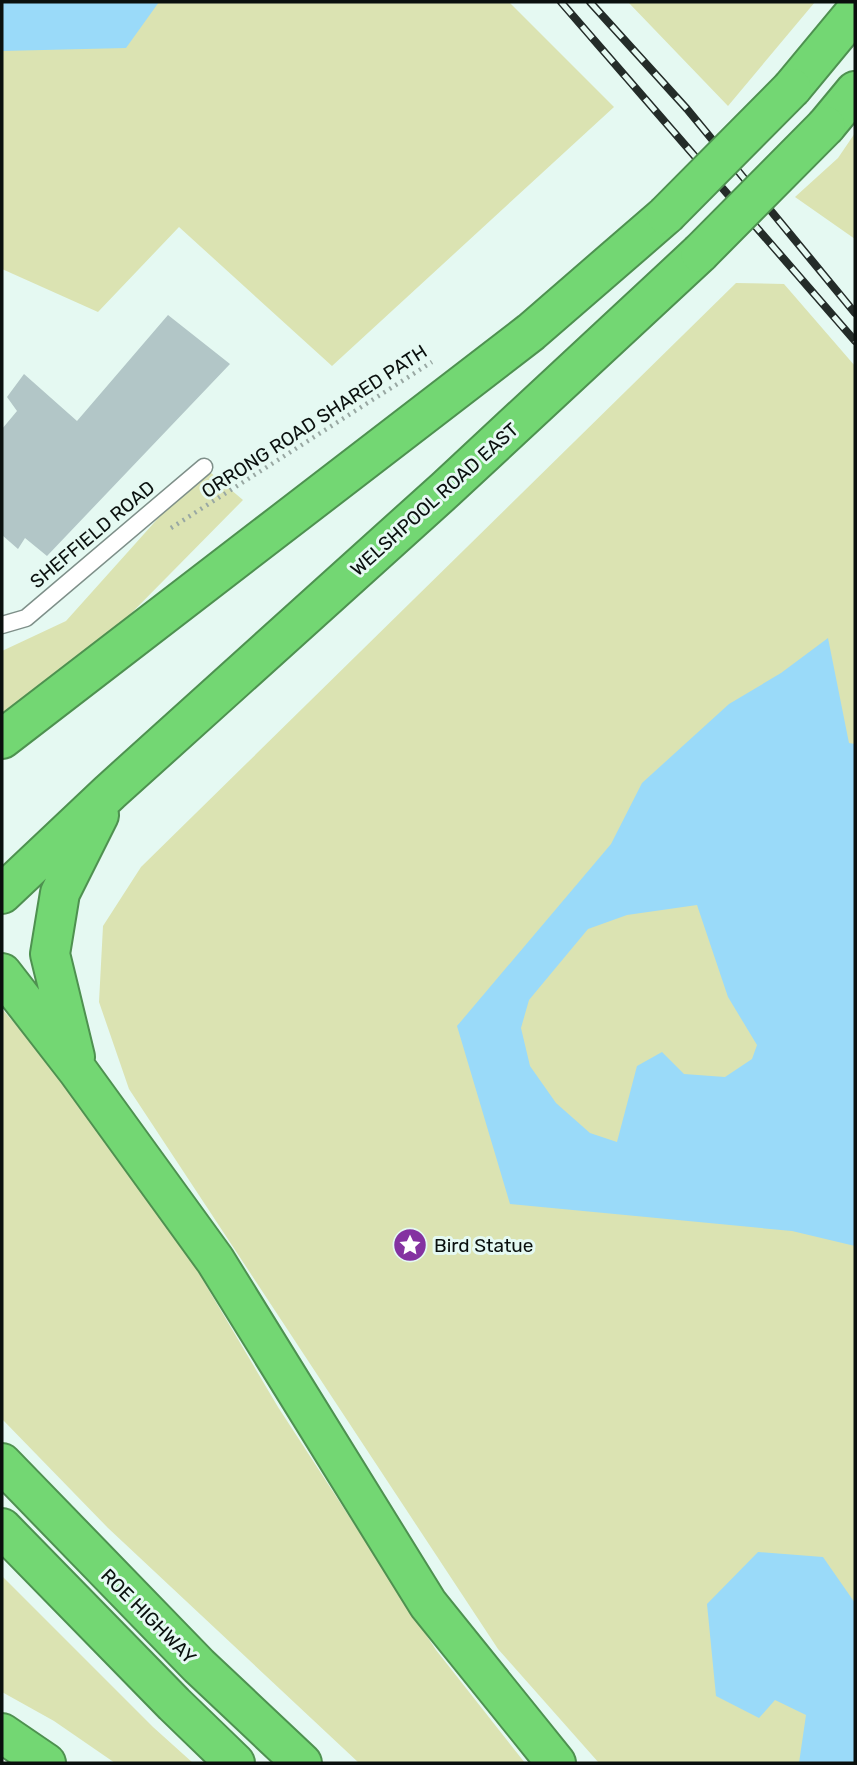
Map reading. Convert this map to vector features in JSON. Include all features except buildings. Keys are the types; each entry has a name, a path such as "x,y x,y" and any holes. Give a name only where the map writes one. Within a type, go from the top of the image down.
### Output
{"highway":[{"path":"9,731 531,332 666,215 792,88 855,12"},
{"name":"WELSHPOOL ROAD EAST","path":"2,894 700,253 826,126 855,92"},
{"path":"78,1072 50,954 60,893 110,792"},
{"path":"2,973 215,1260 428,1604 556,1763"},
{"name":"ROE HIGHWAY","path":"2,1463 189,1657 302,1763"},
{"path":"2,1528 235,1763"},
{"path":"2,1733 46,1763"}],"lane":[{"name":"SHEFFIELD ROAD","path":"2,625 26,618 204,467"}],"path":[{"name":"ORRONG ROAD SHARED PATH","path":"161,533 240,486 437,359"}],"green space":[{"path":"2,2 509,2 614,107 332,366 179,227 98,312 2,269"},
{"path":"628,2 815,2 728,106"},
{"path":"855,133 855,239 795,197 838,158"},
{"path":"736,283 784,284 855,366 855,1763 599,1763 498,1649 129,1089 99,1002 103,926 141,867"},
{"path":"204,467 243,500 23,723 2,731 2,651 66,621"},
{"path":"2,1009 88,1106 184,1248 278,1407 436,1650 525,1763 359,1763 108,1528 2,1419"},
{"path":"2,1576 153,1727 193,1763 115,1763 54,1721 2,1692"}],"water":[{"path":"2,2 159,2 126,48 2,51"},
{"path":"828,638 849,743 855,744 855,1246 792,1231 510,1204 457,1026 611,844 642,783 729,704 781,673","holes":["697,905 728,997 757,1045 752,1059 725,1077 684,1074 662,1052 637,1066 617,1142 590,1133 556,1103 530,1066 521,1028 529,1000 588,929 627,915"]},
{"path":"758,1552 823,1557 855,1603 855,1763 799,1763 806,1715 775,1700 759,1718 716,1696 707,1604"}],"railway":[{"path":"561,2 855,341"},
{"path":"590,2 687,109 855,313"}],"place":[{"name":"Bird Statue","path":"410,1245"}]}
